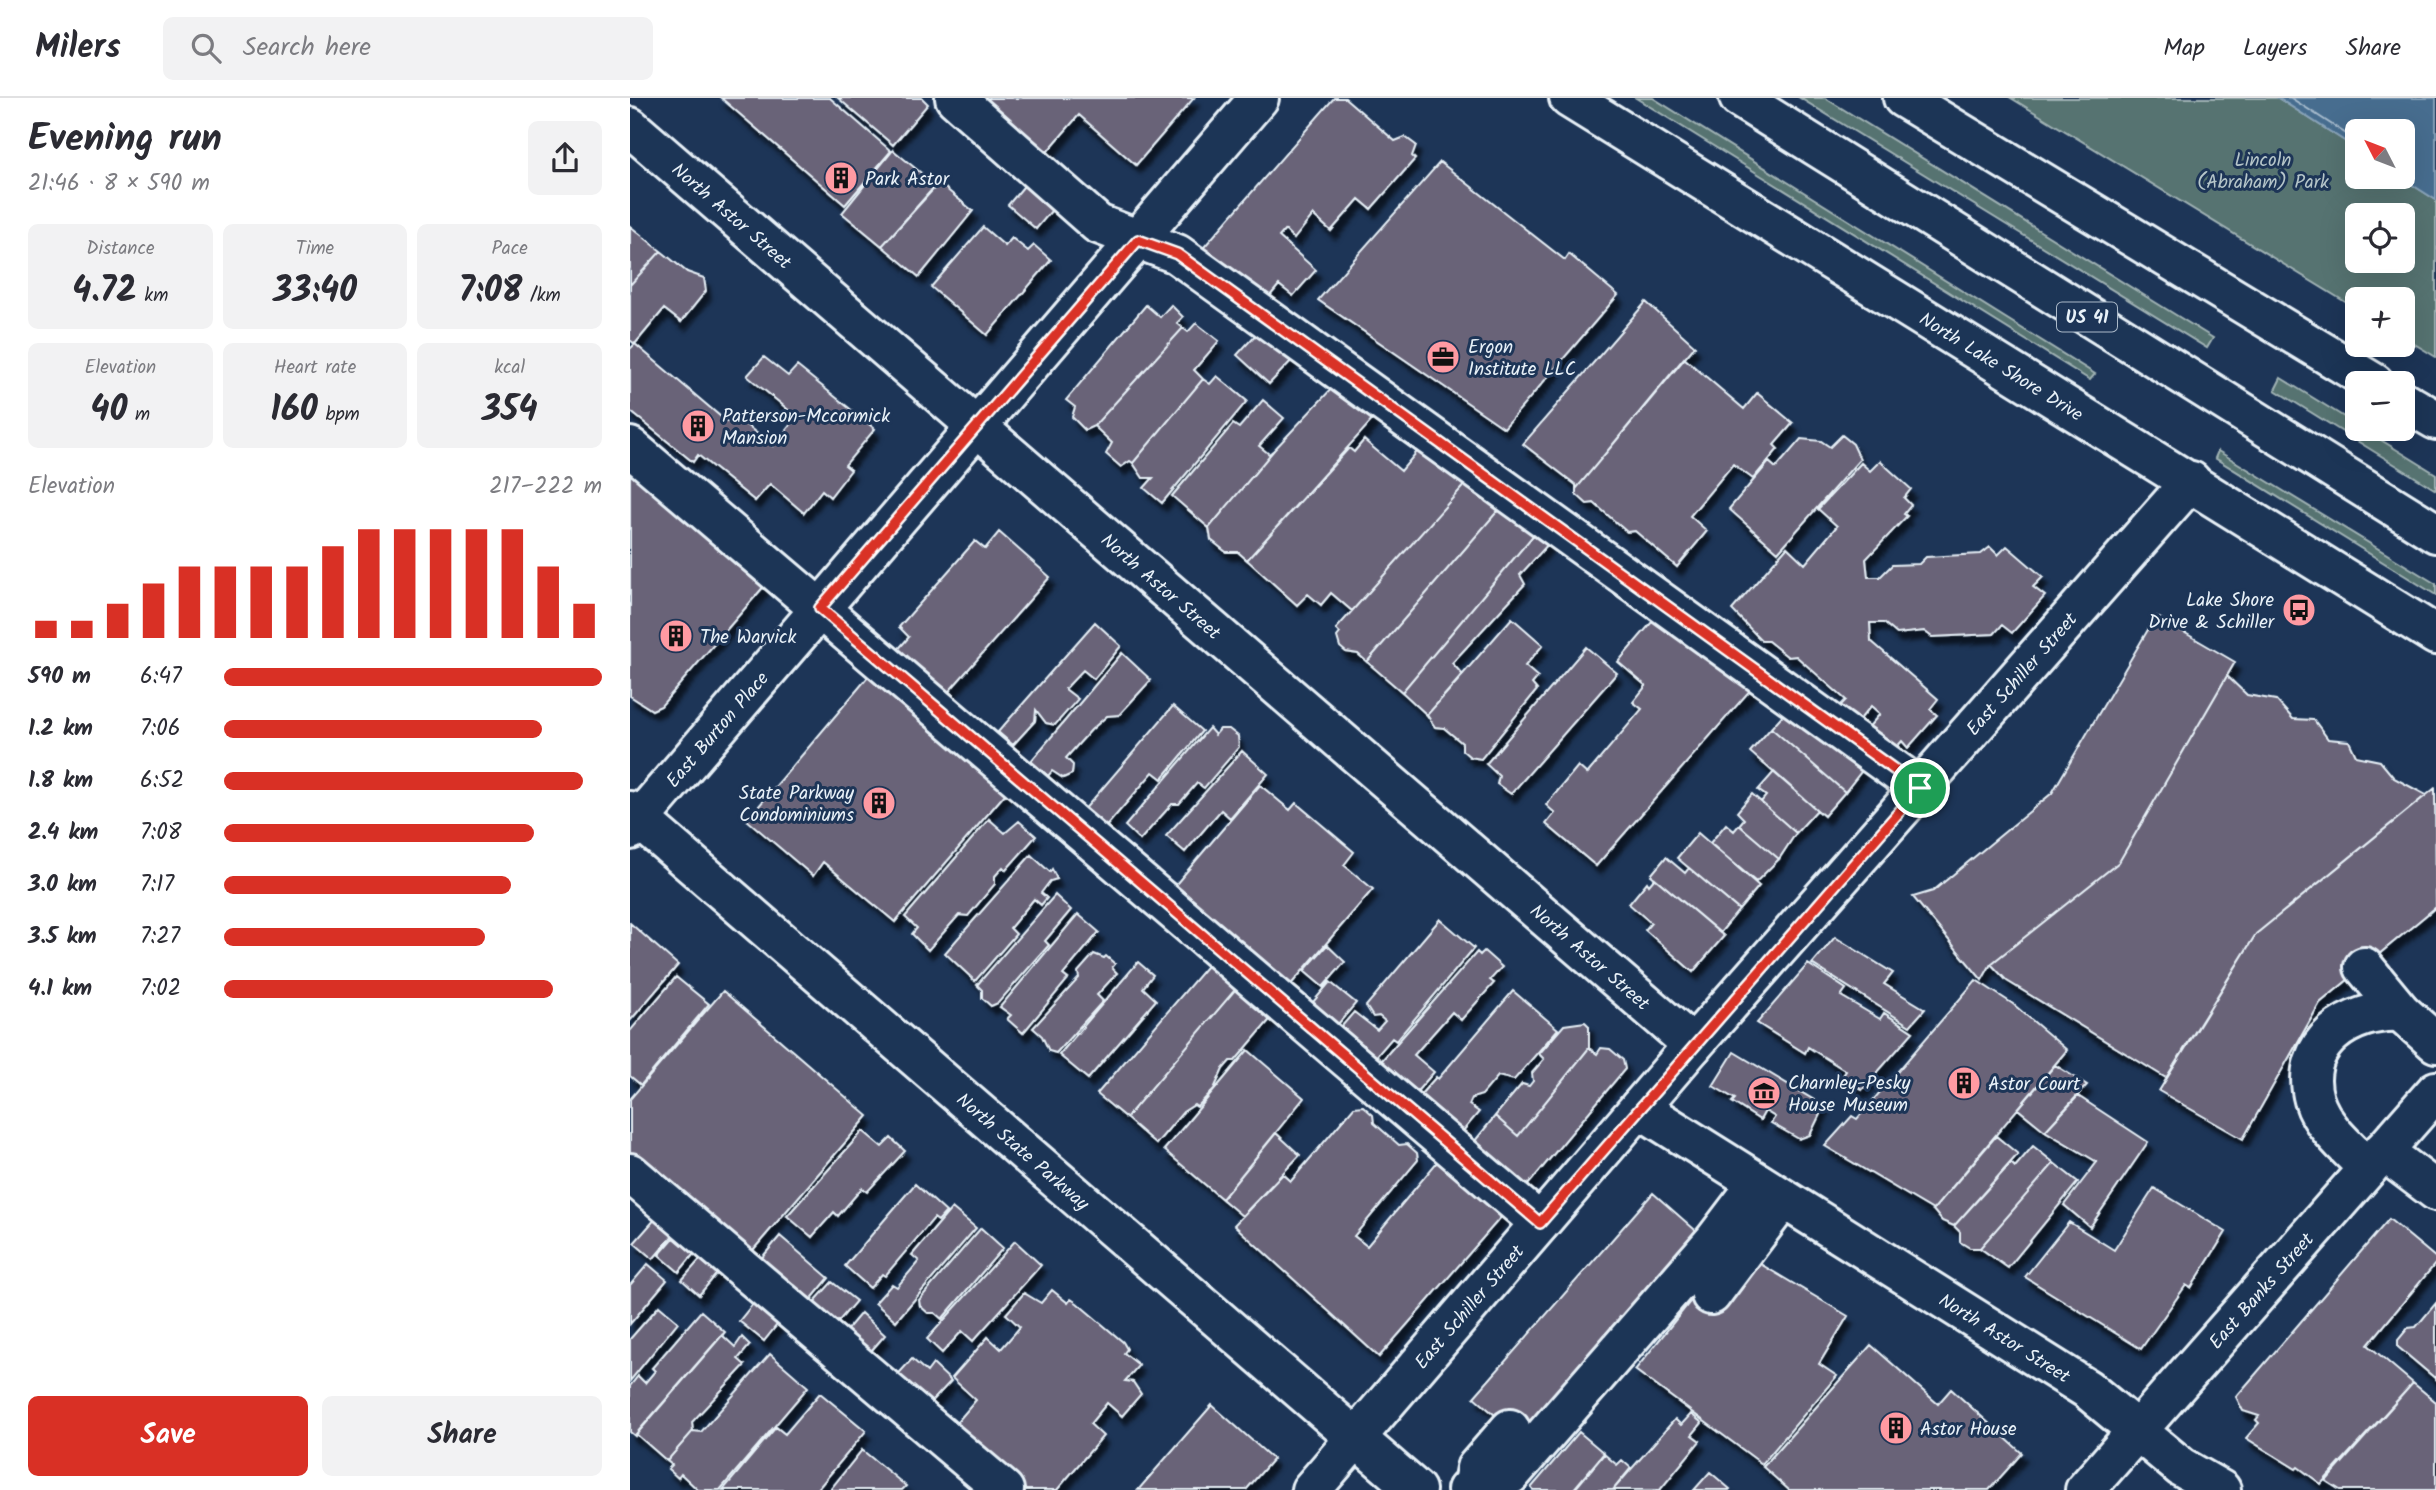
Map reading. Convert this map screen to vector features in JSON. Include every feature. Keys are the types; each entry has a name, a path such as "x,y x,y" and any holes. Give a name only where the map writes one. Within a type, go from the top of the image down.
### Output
{"main road":[{"path":"955,98 1098,224 1177,254 1920,788"},
{"name":"East Burton Place","path":"633,820 820,608 1259,98"},
{"name":"North Lake Shore Drive","path":"1569,98 2436,635"},
{"name":"US 41","path":"1740,98 2436,533"},
{"path":"1903,98 2354,371"},
{"name":"North Astor Street","path":"630,127 1693,1045"},
{"path":"2415,408 2436,420"},
{"path":"630,447 1540,1223"},
{"name":"East Schiller Street","path":"1311,1490 1693,1045 2191,481"},
{"name":"North State Parkway","path":"633,820 1416,1490"},
{"path":"2364,967 2401,1012 2436,1043"},
{"path":"2401,1012 2382,1011 2356,1017 2334,1029 2320,1046 2311,1076 2314,1101 2332,1132 2375,1159 2436,1191"},
{"name":"East Banks Street","path":"2085,1490 2436,1091"},
{"name":"North Astor Street","path":"1639,1108 2087,1389 2135,1432 2180,1467 2221,1490"},
{"path":"630,1173 1004,1490"},
{"path":"1712,1295 1771,1191"},
{"path":"1510,1429 1476,1468 1470,1487 1490,1484 1510,1475 1714,1241 1771,1191"}],"green space":[{"path":"1636,98 1653,98 2095,374 2090,380"},
{"path":"1800,98 1825,98 2213,338 2207,348"},
{"name":"Lincoln (Abraham) Park","path":"2011,98 2278,98 2345,141 2345,189 2415,189 2415,187 2436,200 2436,357 2415,344 2415,287 2345,287 2345,302"},
{"path":"2281,378 2345,418 2345,433 2275,390"},
{"path":"2357,441 2382,441 2436,474 2436,490"},
{"path":"2218,451 2436,584 2436,595 2215,458"}],"water":[{"path":"2278,98 2436,98 2436,200 2415,187 2415,119 2345,119 2345,141"}],"building":[{"name":"Park Astor","path":"721,98 830,98 891,151 845,205"},
{"path":"838,98 922,98 928,104 893,145"},
{"path":"968,98 1194,98 1136,165 1079,115 1040,160"},
{"path":"1334,98 1345,98 1395,141 1405,137 1416,145 1412,156 1415,159 1371,209 1359,199 1331,231 1313,215 1294,239 1285,230 1279,237 1316,270 1293,296 1279,285 1260,308 1198,254"},
{"path":"893,150 936,185 882,246 842,213"},
{"path":"1440,162 1565,260 1569,254 1618,295 1504,428 1318,300"},
{"path":"1028,181 1057,204 1036,229 1008,205"},
{"path":"939,183 973,211 919,277 882,246"},
{"path":"630,226 661,251 630,285"},
{"path":"983,227 1005,246 1012,238 1028,251 1034,245 1051,260 987,335 931,287"},
{"path":"661,251 687,272 704,278 706,291 681,322 664,309 635,344 630,340 630,285"},
{"path":"1646,302 1695,346 1576,489 1576,485 1523,444"},
{"path":"1146,305 1160,317 1171,305 1183,317 1177,323 1183,328 1094,426 1085,430 1072,417 1075,407 1066,400"},
{"path":"1196,323 1219,341 1194,370 1203,379 1133,463 1130,461 1121,467 1106,454 1112,443 1094,426 1183,328 1188,332"},
{"path":"1258,332 1295,357 1269,384 1237,355"},
{"name":"Patterson-Mccormick Mansion","path":"635,344 727,422 736,417 773,446 797,417 747,376 764,357 788,376 797,366 875,429 845,465 851,470 830,497 822,490 804,513 770,484 755,501 698,455 693,462 630,411 630,349"},
{"path":"1684,358 1744,409 1757,393 1793,423 1774,445 1778,449 1753,479 1733,464 1690,516 1707,531 1677,567 1635,531 1627,532 1594,503 1587,504 1576,494 1576,489"},
{"path":"1217,376 1247,401 1162,503 1144,488 1153,478 1143,478 1133,463 1203,379 1210,384"},
{"path":"1333,387 1375,417 1247,560 1238,552 1226,552 1211,540 1209,528 1274,450"},
{"path":"1263,400 1284,418 1259,446 1269,454 1274,450 1209,528 1172,496 1233,424 1239,428"},
{"path":"1842,435 1853,444 1860,459 1778,552 1729,509 1769,462 1776,468 1801,439 1821,441 1830,447"},
{"path":"1364,440 1401,471 1420,448 1467,482 1352,611 1331,593 1321,605 1308,594 1297,605 1247,560 1349,448 1354,452"},
{"name":"The Warvick","path":"630,458 772,577 661,706 652,710 630,696"},
{"path":"1880,461 1911,489 1904,498 1911,505 1904,514 1907,516 1866,559 1868,577 1880,577 1892,565 1919,564 1926,557 1981,554 1990,547 1998,555 2007,546 2043,577 2033,587 2045,596 2012,633 2002,625 1994,634 1932,637 1924,631 1897,634 1884,623 1870,623 1871,641 1938,699 1930,709 1937,715 1908,748 1902,741 1892,752 1866,730 1880,714 1871,706 1856,724 1838,708 1846,700 1796,656 1788,657 1768,641 1762,641 1732,610 1787,547 1805,564 1837,526 1818,509 1861,463 1870,471"},
{"path":"1467,482 1502,506 1367,662 1358,654 1346,652 1340,647 1337,637 1340,633 1336,629"},
{"path":"1502,506 1536,532 1402,692 1367,662"},
{"path":"999,532 1050,577 944,697 895,653 909,637 899,627 975,541 985,549"},
{"path":"1536,532 1550,542 1520,575 1525,584 1452,663 1463,675 1427,715 1402,692"},
{"path":"1657,616 1753,687 1596,866 1546,824 1555,813 1546,805 1578,766 1587,774 1642,709 1633,702 1646,686 1618,662"},
{"path":"2156,616 2235,662 2119,862 1991,964 1982,980 1913,897 1933,891 2052,793"},
{"path":"1512,618 1543,645 1525,666 1538,677 1532,684 1537,690 1481,759 1470,757 1462,750 1462,743 1444,728 1435,727 1427,715"},
{"path":"1095,622 1121,646 1094,679 1083,670 1065,689 1078,699 1055,725 1046,723 1036,710 1035,721 1013,745 998,732"},
{"path":"1586,647 1617,673 1511,794 1497,784 1499,776 1486,764"},
{"path":"1122,653 1151,680 1119,715 1107,716 1066,758 1073,765 1072,774 1063,778 1052,771 1048,776 1031,761"},
{"name":"State Parkway Condominiums","path":"874,670 1012,786 895,922 823,862 813,876 747,820"},
{"path":"2227,676 2247,695 2276,700 2293,719 2314,720 2328,739 2349,741 2356,756 2380,761 2394,778 2426,795 2256,934 2166,1078 2007,981 1991,964 2119,862"},
{"path":"1173,706 1202,731 1162,779 1153,772 1104,829 1083,811"},
{"path":"1786,711 1864,768 1845,792 1771,728"},
{"path":"1209,728 1215,735 1220,729 1229,729 1238,736 1239,747 1204,788 1197,783 1179,804 1172,804 1140,840 1125,826"},
{"path":"1771,728 1845,792 1824,816 1750,752"},
{"path":"1242,751 1268,774 1230,818 1221,810 1185,852 1166,836"},
{"path":"1774,772 1817,810 1796,833 1761,802 1766,796 1758,790"},
{"path":"1260,785 1290,810 1296,803 1354,852 1344,865 1373,889 1287,989 1171,890"},
{"path":"2435,788 2436,907 2320,1003 2243,1139 2159,1091 2256,934"},
{"path":"1752,794 1796,833 1779,859 1739,825 1744,819 1737,812"},
{"path":"989,819 1005,833 1019,821 1036,836 1006,870 1003,867 995,876 995,884 968,916 959,915 928,950 912,934 917,928 905,917"},
{"path":"1726,824 1734,831 1739,825 1779,859 1756,882 1710,843"},
{"path":"1698,833 1759,886 1739,910 1677,858"},
{"path":"1031,855 1050,872 1052,869 1057,879 1050,881 1041,893 1047,898 1041,905 1034,899 1010,928 1016,934 975,981 945,953"},
{"path":"1666,857 1685,873 1689,868 1739,910 1720,933 1651,875"},
{"path":"1655,878 1724,936 1693,972 1645,930 1651,923 1629,904 1647,882 1649,885"},
{"path":"1055,895 1071,910 1045,941 1049,945 998,1003 991,1006 982,998 982,990 977,985"},
{"path":"1078,914 1099,932 1063,975 1068,979 1023,1033 1007,1019 1011,1015 1000,1007"},
{"path":"1440,919 1474,948 1396,1041 1392,1038 1374,1059 1335,1034 1354,1012 1377,1030 1385,1021 1379,1016 1373,1017 1366,1006"},
{"path":"630,923 678,965 630,1021"},
{"path":"1835,937 1893,973 1884,984 1925,1009 1910,1026 1812,964"},
{"path":"1327,945 1345,962 1323,987 1304,971"},
{"path":"1484,951 1502,967 1490,980 1494,983 1461,1020 1452,1012 1414,1055 1434,1072 1412,1097 1376,1067 1477,952 1480,955"},
{"path":"1094,954 1104,958 1106,956 1115,964 1112,968 1117,973 1097,995 1103,1001 1056,1053 1049,1051 1042,1036 1033,1028 1079,978 1078,972"},
{"path":"1212,960 1240,984 1126,1118 1097,1094"},
{"path":"1138,962 1153,975 1143,988 1156,1000 1088,1079 1059,1055"},
{"path":"1808,964 1846,989 1841,996 1880,1019 1884,1013 1913,1032 1862,1090 1842,1077 1846,1071 1808,1047 1805,1053 1757,1023"},
{"path":"676,977 709,1004 641,1085 630,1076 630,1031"},
{"name":"Astor Court","path":"1976,980 2013,1004 2067,1050 1933,1210 1825,1146 1852,1116 1857,1119"},
{"path":"1330,982 1356,1003 1333,1030 1307,1009"},
{"path":"1240,984 1273,1016 1235,1061 1230,1061 1223,1069 1214,1089 1197,1107 1194,1105 1183,1112 1156,1144 1126,1118"},
{"path":"723,991 868,1116 747,1257 630,1157 630,1099"},
{"path":"1513,991 1558,1029 1514,1080 1498,1076 1482,1095 1472,1098 1469,1105 1479,1112 1457,1138 1414,1102 1436,1077 1438,1079"},
{"path":"1585,1022 1589,1026 1589,1048 1518,1136 1495,1116 1522,1084 1529,1086 1533,1081 1532,1073 1544,1059 1539,1054 1564,1025"},
{"path":"1589,1048 1597,1054 1601,1048 1610,1049 1623,1060 1625,1069 1522,1192 1470,1147 1495,1116 1518,1136"},
{"path":"1248,1050 1304,1098 1222,1199 1164,1150"},
{"name":"Charnley-Pesky House Museum","path":"1734,1052 1824,1106 1810,1135 1799,1139 1771,1123 1775,1117 1765,1111 1760,1120 1732,1102 1735,1099 1713,1086"},
{"path":"2055,1065 2087,1085 2045,1131 2018,1109"},
{"path":"2078,1096 2148,1142 2090,1227 2064,1205 2097,1162 2045,1131"},
{"path":"1363,1106 1373,1115 1374,1123 1399,1145 1407,1144 1417,1153 1418,1160 1354,1236 1367,1246 1437,1162 1447,1158 1508,1209 1379,1357 1234,1225 1283,1174 1291,1181 1354,1107"},
{"path":"863,1131 882,1147 891,1138 905,1151 867,1192 862,1188 838,1216 834,1212 812,1237 787,1216"},
{"path":"1276,1133 1300,1155 1242,1216 1222,1199"},
{"path":"1996,1136 2018,1154 1954,1226 1942,1221 1933,1210"},
{"path":"2033,1146 2054,1163 1980,1248 1970,1248 1960,1242 1960,1232 1954,1226 2011,1163 2015,1167"},
{"path":"2054,1163 2078,1182 2008,1268 1980,1248"},
{"path":"915,1184 946,1212 938,1221 934,1218 885,1276 882,1274 870,1288 845,1266"},
{"path":"2154,1188 2226,1232 2191,1288 2186,1285 2141,1349 2025,1277 2069,1222 2114,1250"},
{"path":"1653,1193 1702,1236 1524,1440 1474,1397"},
{"path":"952,1208 976,1228 896,1321 875,1303 892,1284 897,1287 919,1261 912,1255"},
{"path":"657,1217 675,1233 653,1259 634,1243"},
{"path":"2389,1219 2436,1258 2436,1263 2368,1345 2413,1383 2321,1484 2298,1467 2296,1469 2246,1438 2259,1423 2256,1420 2259,1416 2243,1411 2236,1397"},
{"path":"981,1228 1003,1248 942,1319 935,1313 928,1313 920,1306 919,1300"},
{"path":"678,1233 697,1250 679,1272 659,1255"},
{"path":"780,1236 829,1278 804,1308 755,1266"},
{"path":"1015,1241 1041,1265 973,1341 962,1331 942,1353 927,1339"},
{"path":"704,1255 720,1270 699,1295 682,1280"},
{"path":"1757,1262 1848,1316 1819,1364 1837,1376 1762,1464 1635,1370 1701,1288"},
{"path":"648,1264 667,1280 630,1324 630,1285"},
{"path":"832,1282 856,1301 832,1329 808,1309"},
{"path":"1052,1290 1068,1303 1071,1299 1077,1303 1123,1342 1127,1349 1124,1353 1139,1365 1125,1381 1133,1382 1141,1394 1122,1416 1107,1403 1090,1424 1103,1436 1057,1490 1026,1490 953,1427 976,1400 952,1378 988,1337 1001,1349 1020,1327 1006,1314 1024,1293 1041,1303"},
{"path":"756,1300 780,1321 764,1341 739,1321"},
{"path":"2436,1303 2436,1379 2398,1347 2398,1340 2408,1328 2416,1327"},
{"path":"659,1306 678,1322 630,1381 630,1339"},
{"path":"701,1311 725,1332 635,1436 630,1432 630,1386 638,1376 645,1383 655,1371 652,1368"},
{"path":"861,1313 885,1335 864,1359 839,1339"},
{"path":"722,1335 735,1347 742,1337 750,1345 738,1359 745,1365 692,1422 693,1431 667,1461 636,1434"},
{"name":"Astor House","path":"1871,1345 1938,1404 1951,1389 2022,1453 1989,1490 1789,1490 1763,1467"},
{"path":"770,1354 808,1387 720,1490 698,1490 681,1474 678,1478 668,1469 672,1465 667,1461 693,1431 701,1432"},
{"path":"912,1359 927,1372 933,1364 951,1381 923,1411 891,1382"},
{"path":"2413,1383 2436,1402 2436,1490 2340,1490 2326,1481"},
{"path":"820,1393 866,1431 817,1490 723,1490 776,1427 785,1434"},
{"path":"1212,1405 1273,1459 1246,1490 1138,1490"},
{"path":"1691,1414 1702,1423 1692,1435 1700,1441 1660,1490 1613,1490 1675,1419 1681,1425"},
{"path":"1579,1432 1604,1453 1573,1490 1533,1490 1531,1488"},
{"path":"862,1450 906,1486 902,1490 830,1490"},
{"path":"1604,1454 1617,1465 1622,1460 1631,1468 1613,1490 1574,1490"},
{"path":"1710,1472 1730,1489 1694,1490"}],"place":[{"name":"Park Astor","path":"841,178"},
{"name":"Ergon Institute LLC","path":"1443,357"},
{"name":"Patterson-Mccormick Mansion","path":"698,426"},
{"name":"Lake Shore Drive & Schiller","path":"2299,610"},
{"name":"The Warvick","path":"676,636"},
{"name":"State Parkway Condominiums","path":"879,803"},
{"name":"Astor Court","path":"1964,1083"},
{"name":"Charnley-Pesky House Museum","path":"1764,1093"},
{"name":"Astor House","path":"1896,1428"}],"route":[{"path":"1138,240 1177,254 1920,788 1540,1223 820,608 1138,240"}]}
